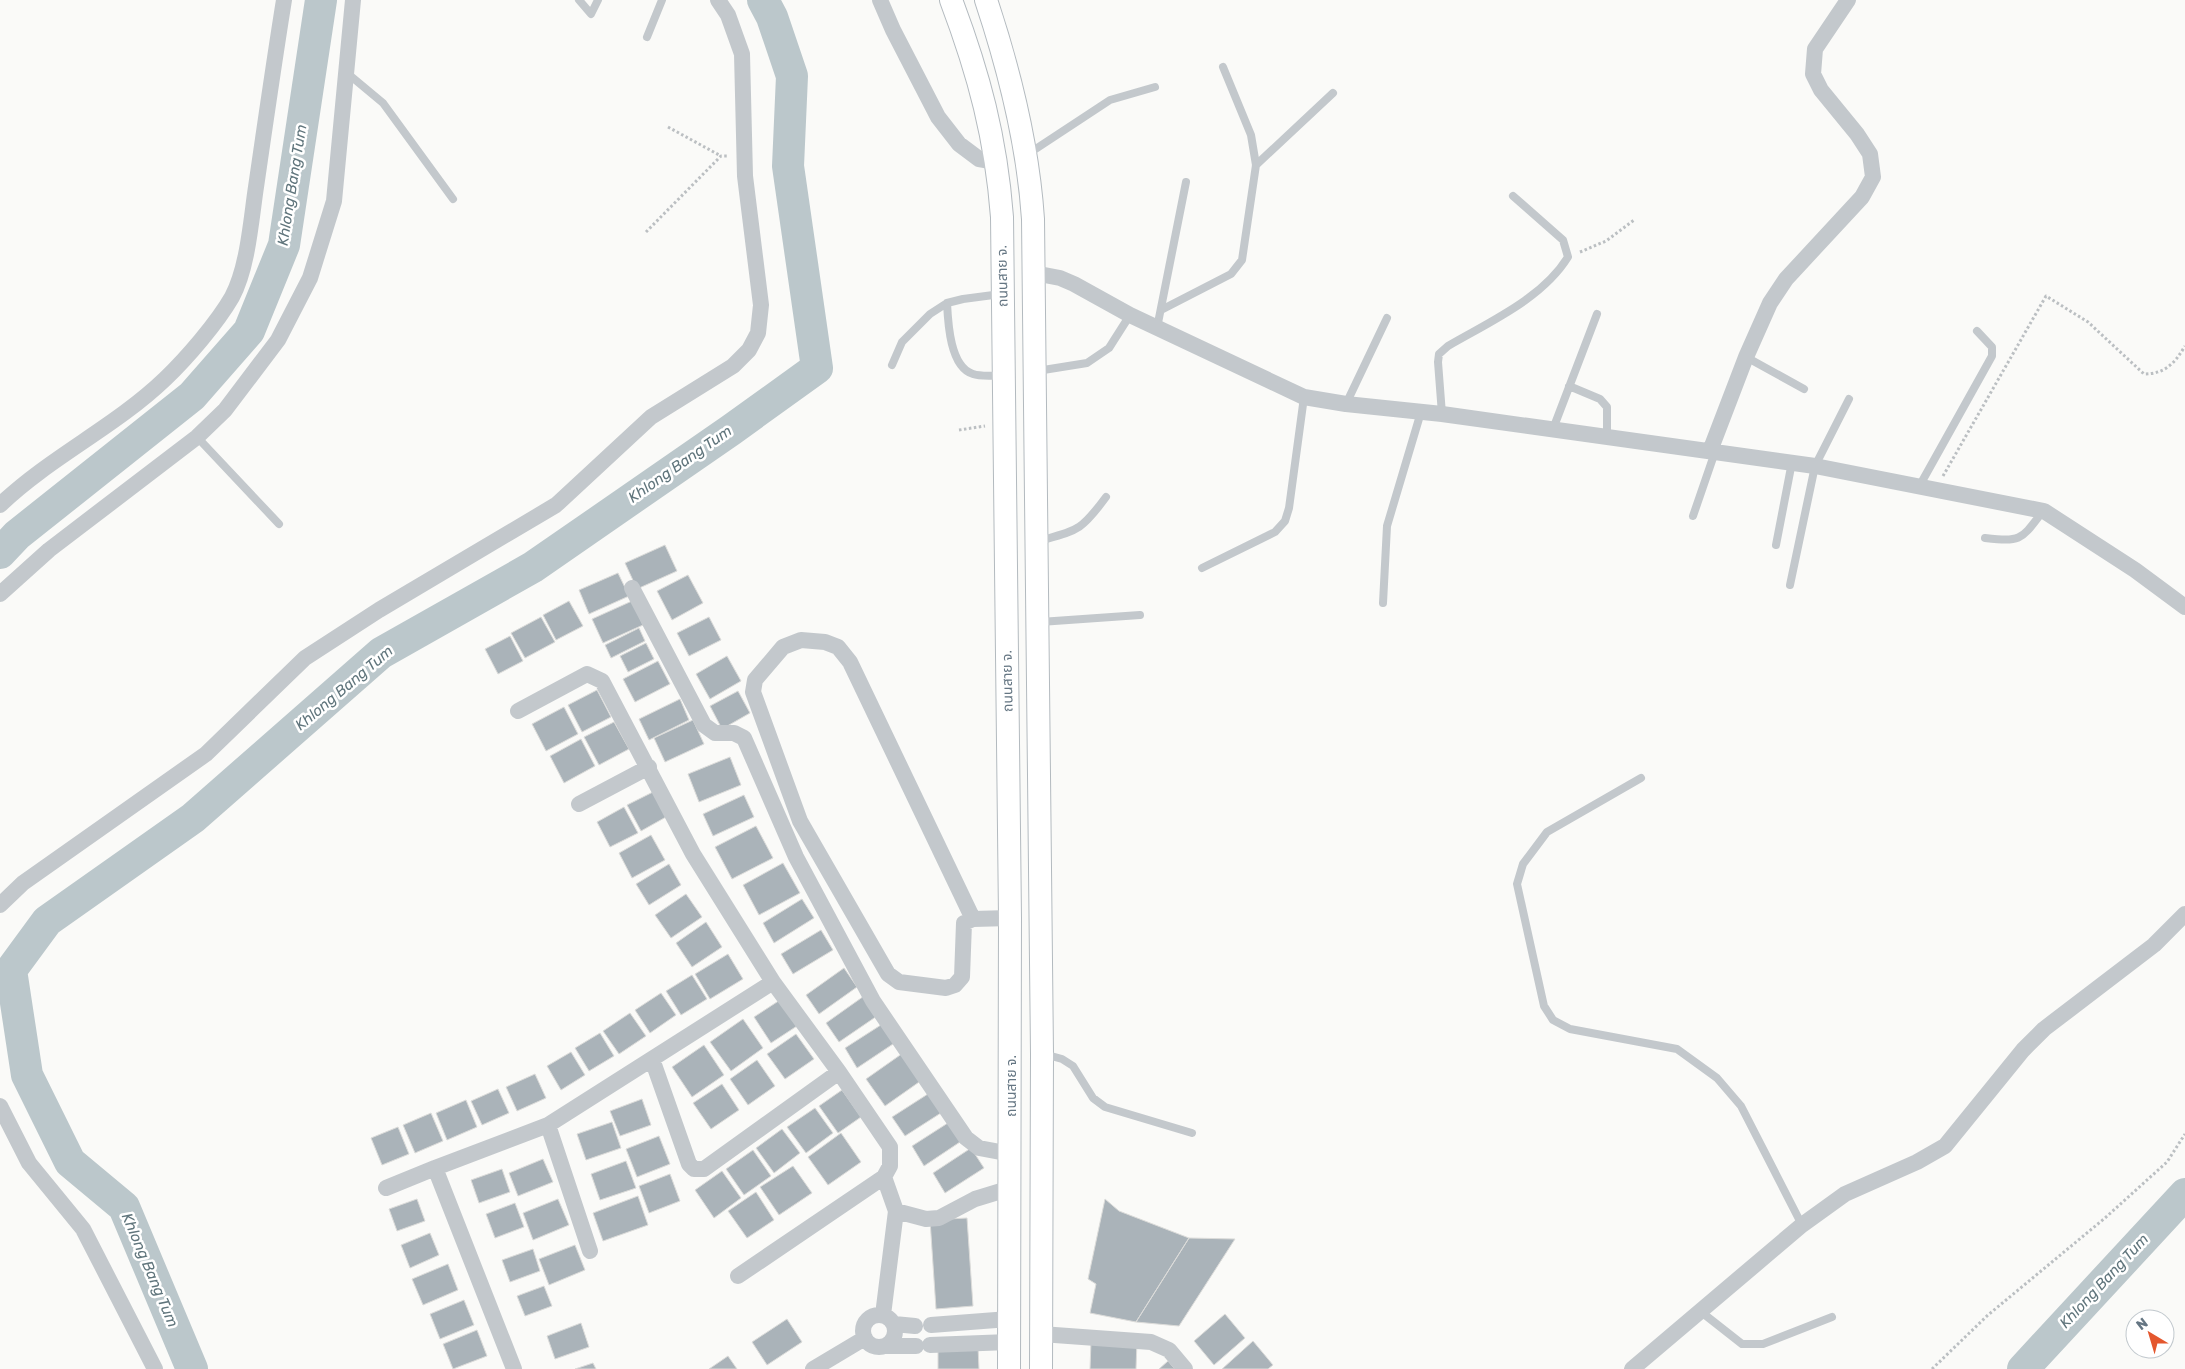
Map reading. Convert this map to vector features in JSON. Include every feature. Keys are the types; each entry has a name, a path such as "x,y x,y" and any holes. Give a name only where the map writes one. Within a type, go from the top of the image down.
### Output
{"main road":[{"name":"ถนนสาย จ.","path":"951,0 983,94 996,162 1002,217 1010,918 1011,1188 1009,1369"},
{"path":"986,0 1013,90 1026,155 1033,219 1042,1054 1041,1369"}],"street":[{"path":"0,505 20,486 132,407 165,379 188,355 232,296 243,266 284,0"},
{"path":"0,594 49,550 197,437 226,410 278,340 310,278 334,201 353,0"},
{"path":"0,905 23,883 206,754 305,658 379,610 556,505 651,418 732,366 749,350 758,334 761,305 745,176 742,54 728,15 718,0"},
{"path":"880,0 893,30 938,117 959,144 979,159 996,162"},
{"path":"1713,452 1746,357 1770,303 1786,279 1862,197 1873,177 1870,154 1857,134 1821,90 1813,74 1815,49 1848,0"},
{"path":"1034,273 1060,278 1074,284 1130,316 1304,397 1792,462 2044,511 2135,570 2185,607"},
{"path":"632,588 704,724 715,733 734,733 744,738 796,857 873,1002 966,1138 979,1148 1011,1154"},
{"path":"973,919 850,662 838,647 825,642 801,640 783,647 755,680 753,692 800,821 888,974 899,982 946,988 955,985 962,977 964,923 973,919 1010,918"},
{"path":"518,711 587,674 602,681 649,767 693,854 773,982 839,1072 890,1148 890,1166 884,1176 738,1276"},
{"path":"579,804 649,767"},
{"path":"1632,1369 1802,1225 1845,1194 1917,1162 1945,1146 2024,1050 2044,1029 2154,945 2185,914"},
{"path":"386,1188 548,1125 773,982"},
{"path":"652,1059 689,1164 694,1169 704,1169 839,1072"},
{"path":"0,1106 29,1163 83,1228 155,1369"},
{"path":"548,1125 590,1251"},
{"path":"435,1168 514,1369"},
{"path":"884,1176 896,1211 889,1320 896,1333 893,1341 886,1346"},
{"path":"896,1211 926,1219 939,1218 975,1199 1011,1188"},
{"path":"1009,1319 923,1325 889,1320 876,1315 865,1324 863,1331 865,1338 874,1347 1009,1342"},
{"path":"1041,1334 1151,1342 1169,1350 1185,1369"},
{"path":"813,1369 865,1338"}],"lane":[{"path":"579,0 591,14 598,0"},
{"path":"647,37 662,0"},
{"path":"1161,310 1231,274 1242,260 1256,165 1251,135 1223,67"},
{"path":"347,73 382,103 452,199"},
{"path":"1026,155 1110,100 1155,87"},
{"path":"1256,165 1333,93"},
{"path":"1156,328 1186,182"},
{"path":"1442,414 1439,354 1448,346 1524,301 1559,272 1568,258 1563,240 1513,196"},
{"path":"892,365 902,342 930,314 947,303 1002,294"},
{"path":"947,303 948,333 959,361 966,370 974,375 1003,376"},
{"path":"1553,429 1597,314"},
{"path":"1035,371 1087,363 1109,348 1130,316"},
{"path":"1346,404 1387,318"},
{"path":"1928,487 1992,356 1992,347 1977,331"},
{"path":"1746,357 1804,389"},
{"path":"1569,386 1600,399 1607,407 1607,437"},
{"path":"1202,568 1275,532 1285,521 1290,508 1304,397"},
{"path":"1790,584 1815,466 1849,399"},
{"path":"1383,603 1387,526 1421,412"},
{"path":"197,437 279,524"},
{"path":"1693,516 1713,452"},
{"path":"1776,544 1792,462"},
{"path":"1037,542 1074,532 1088,522 1106,497"},
{"path":"1985,538 2012,541 2026,533 2044,511"},
{"path":"1038,622 1140,615"},
{"path":"1641,778 1547,832 1523,864 1518,884 1544,1006 1554,1020 1570,1028 1677,1049 1717,1078 1741,1106 1802,1225"},
{"path":"1042,1054 1062,1059 1073,1066 1093,1098 1105,1107 1192,1133"},
{"path":"1700,1311 1742,1344 1763,1344 1832,1317"}],"path":[{"path":"668,126 721,156 744,154"},
{"path":"646,232 721,156"},
{"path":"1568,258 1606,241 1634,220"},
{"path":"1928,487 2046,296 2088,322 2144,374 2156,374 2176,360 2185,346"},
{"path":"959,430 1004,423"},
{"path":"1932,1369 1988,1316 2105,1218 2167,1162 2185,1134"}],"building":[{"path":"665,545 677,571 637,589 625,563"},
{"path":"618,573 629,596 589,614 579,590"},
{"path":"688,575 703,603 672,620 657,591"},
{"path":"569,601 583,626 556,640 543,615"},
{"path":"632,601 643,625 603,643 592,619"},
{"path":"541,617 555,642 525,658 511,633"},
{"path":"709,617 721,640 689,656 677,633"},
{"path":"639,628 645,641 611,658 605,645"},
{"path":"510,636 523,661 498,674 485,649"},
{"path":"646,643 654,659 628,672 620,656"},
{"path":"727,656 741,681 710,699 696,674"},
{"path":"658,661 670,684 635,702 623,679"},
{"path":"597,690 611,717 582,732 568,705"},
{"path":"738,691 750,713 722,729 710,706"},
{"path":"680,699 689,720 649,740 639,719"},
{"path":"564,707 578,734 546,751 532,724"},
{"path":"693,720 704,744 665,762 654,738"},
{"path":"614,722 629,749 599,765 584,737"},
{"path":"581,739 595,766 564,783 550,756"},
{"path":"730,757 741,785 699,802 688,774"},
{"path":"653,792 666,817 641,831 627,805"},
{"path":"744,795 754,817 713,836 703,814"},
{"path":"624,807 638,833 610,847 597,822"},
{"path":"756,826 773,858 732,879 715,847"},
{"path":"651,835 665,860 632,878 619,853"},
{"path":"783,863 800,893 759,915 743,885"},
{"path":"669,864 681,885 649,905 636,884"},
{"path":"686,894 702,917 671,938 655,915"},
{"path":"802,899 814,918 774,943 763,923"},
{"path":"706,922 722,947 692,967 676,943"},
{"path":"821,930 833,950 793,974 781,954"},
{"path":"728,954 743,979 710,999 695,974"},
{"path":"844,968 857,987 819,1014 806,995"},
{"path":"692,975 707,999 681,1015 666,991"},
{"path":"661,993 676,1015 650,1033 635,1010"},
{"path":"864,996 877,1016 839,1042 826,1023"},
{"path":"780,1000 797,1026 771,1043 754,1017"},
{"path":"630,1013 646,1036 619,1054 603,1031"},
{"path":"743,1019 763,1048 731,1071 710,1042"},
{"path":"884,1023 896,1042 857,1068 845,1048"},
{"path":"600,1033 614,1056 589,1071 575,1048"},
{"path":"796,1034 814,1059 785,1079 767,1054"},
{"path":"704,1045 724,1075 692,1097 672,1067"},
{"path":"571,1052 585,1075 561,1090 547,1066"},
{"path":"903,1053 922,1080 885,1106 866,1079"},
{"path":"757,1060 775,1086 748,1105 730,1079"},
{"path":"535,1074 546,1098 517,1111 506,1087"},
{"path":"722,1084 739,1110 711,1129 693,1103"},
{"path":"498,1089 509,1113 482,1125 471,1101"},
{"path":"842,1090 861,1117 838,1133 819,1106"},
{"path":"931,1092 944,1111 905,1136 892,1117"},
{"path":"642,1099 651,1125 620,1136 610,1111"},
{"path":"466,1100 477,1127 447,1140 436,1113"},
{"path":"815,1108 833,1133 806,1153 787,1127"},
{"path":"431,1113 443,1141 415,1153 403,1125"},
{"path":"951,1121 963,1140 924,1166 912,1146"},
{"path":"612,1122 621,1148 586,1160 577,1134"},
{"path":"398,1127 409,1154 382,1165 371,1138"},
{"path":"782,1129 800,1153 774,1173 756,1148"},
{"path":"841,1133 861,1162 828,1185 808,1157"},
{"path":"659,1136 670,1164 637,1177 626,1149"},
{"path":"971,1148 984,1168 945,1193 933,1173"},
{"path":"753,1150 771,1176 744,1195 726,1169"},
{"path":"543,1159 553,1182 518,1196 509,1173"},
{"path":"626,1161 636,1188 600,1200 591,1174"},
{"path":"793,1166 812,1193 779,1215 760,1187"},
{"path":"502,1169 510,1192 479,1203 471,1180"},
{"path":"722,1171 741,1198 714,1218 695,1190"},
{"path":"670,1174 680,1201 649,1213 639,1186"},
{"path":"756,1192 774,1220 747,1238 728,1211"},
{"path":"638,1196 648,1225 603,1241 593,1213"},
{"path":"417,1199 425,1221 397,1231 389,1209"},
{"path":"558,1199 569,1225 533,1240 523,1213"},
{"path":"1105,1199 1119,1211 1189,1238 1136,1322 1090,1313 1096,1284 1088,1279"},
{"path":"515,1203 524,1227 495,1238 486,1214"},
{"path":"967,1218 973,1306 936,1309 930,1220"},
{"path":"430,1233 439,1255 410,1268 401,1245"},
{"path":"1189,1238 1235,1239 1179,1326 1136,1322"},
{"path":"575,1245 585,1270 549,1285 539,1259"},
{"path":"533,1249 540,1271 510,1282 502,1260"},
{"path":"448,1264 458,1290 423,1305 412,1279"},
{"path":"544,1286 552,1306 525,1316 517,1296"},
{"path":"464,1300 474,1325 440,1339 430,1314"},
{"path":"1225,1314 1245,1338 1214,1365 1194,1341"},
{"path":"787,1319 802,1342 767,1365 752,1342"},
{"path":"581,1323 589,1347 555,1359 547,1336"},
{"path":"477,1330 487,1356 453,1369 443,1344"},
{"path":"1091,1341 1137,1341 1136,1369 1090,1369"},
{"path":"1253,1341 1273,1365 1268,1369 1222,1369"},
{"path":"978,1346 979,1369 938,1369 938,1347"},
{"path":"728,1356 737,1369 709,1369"},
{"path":"1168,1361 1175,1369 1159,1369"},
{"path":"593,1363 596,1369 575,1369"}],"waterway":[{"name":"Khlong Bang Tum","path":"0,553 17,535 192,396 249,331 284,245 321,0"},
{"name":"Khlong Bang Tum","path":"192,1369 124,1207 70,1162 27,1075 11,970 47,921 193,818 381,653 533,567 817,368 788,166 792,76 772,17 763,0"},
{"name":"Khlong Bang Tum","path":"2023,1369 2185,1194"}]}
